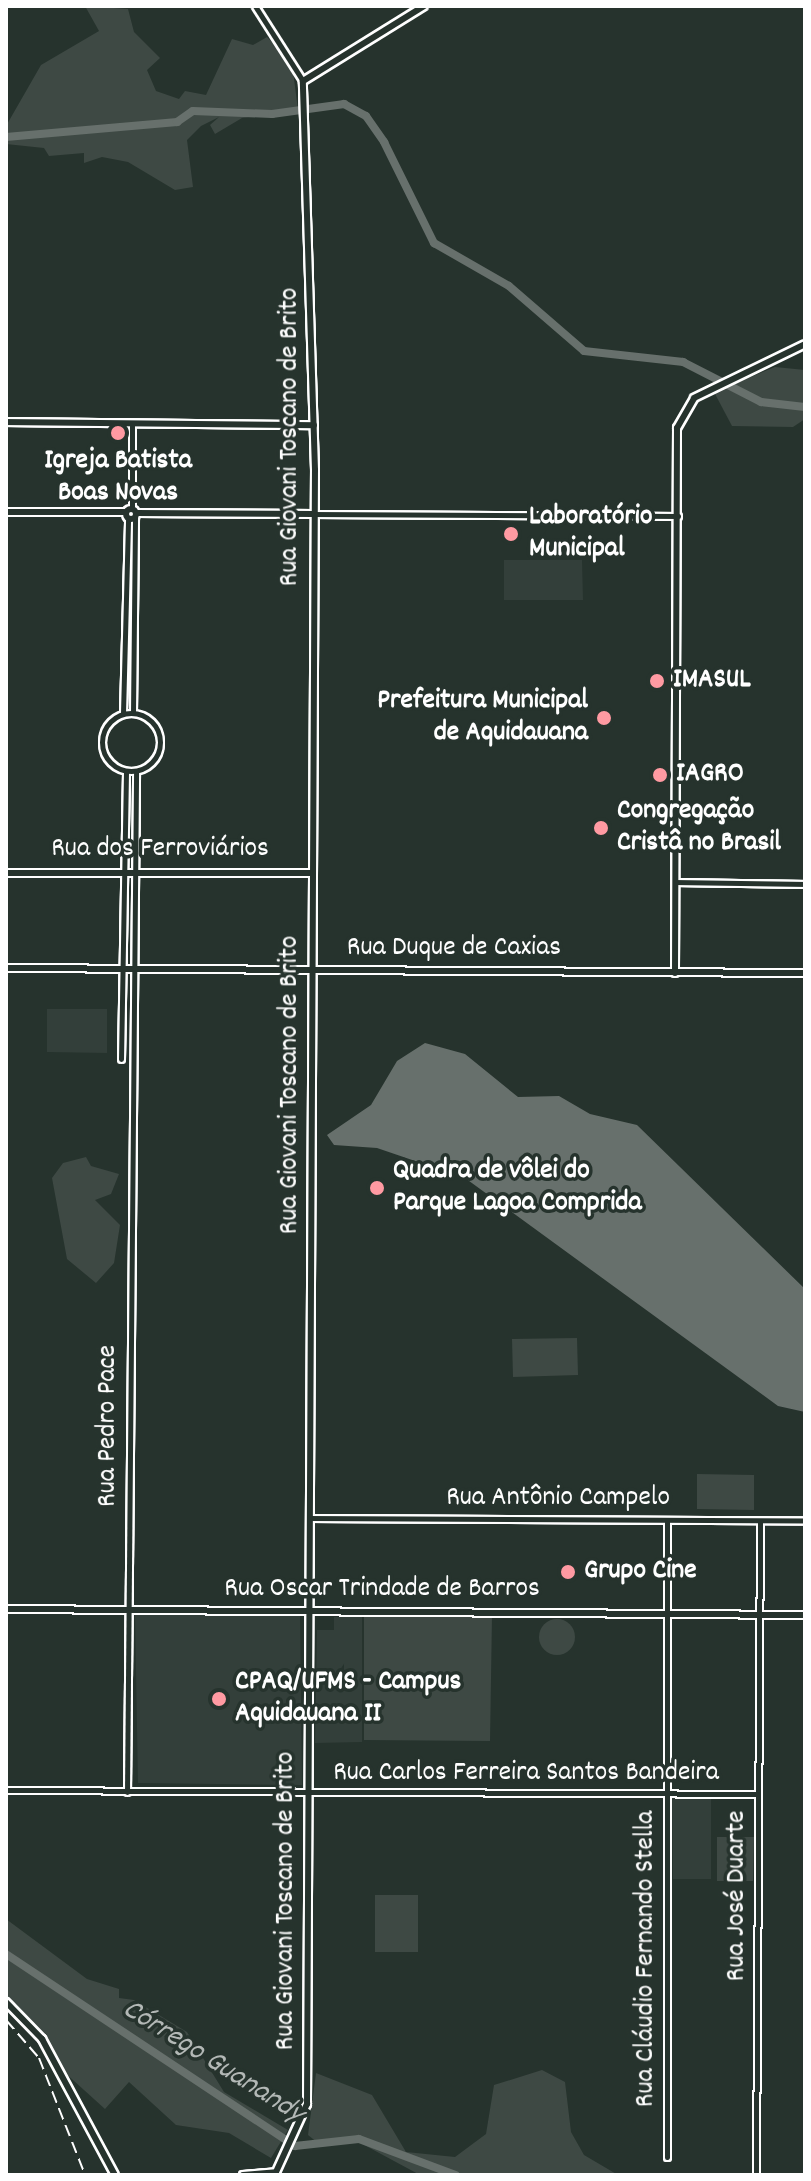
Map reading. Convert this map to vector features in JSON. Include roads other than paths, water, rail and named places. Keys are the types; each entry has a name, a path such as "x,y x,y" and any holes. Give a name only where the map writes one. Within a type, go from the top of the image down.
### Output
{"main road":[{"path":"303,81 424,6"},
{"name":"Rua Giovani Toscano de Brito","path":"243,2175 276,2172 307,2104 314,425 303,81"},
{"path":"675,973 677,428 694,398 805,344"},
{"path":"6,422 314,425"},
{"path":"6,512 314,514"},
{"name":"Rua dos Ferroviários","path":"6,873 313,873"},
{"name":"Rua Duque de Caxias","path":"6,968 805,973"},
{"name":"Rua Oscar Trindade de Barros","path":"6,1609 805,1615"},
{"path":"6,2002 42,2039 115,2175"}],"street":[{"name":"Rua Giovani Toscano de Brito","path":"255,6 303,81"},
{"path":"132,423 133,713"},
{"path":"123,713 131,514"},
{"path":"314,514 679,516"},
{"path":"123,713 133,713 152,722 160,739 156,758 136,771 126,771 109,762 101,742 105,727 123,713"},
{"path":"121,1059 126,771"},
{"name":"Rua Pedro Pace","path":"127,1792 130,1060 136,771"},
{"path":"676,882 805,884"},
{"name":"Rua Antônio Campelo","path":"311,1518 805,1521"},
{"name":"Rua Cláudio Fernando Stella","path":"667,1520 667,2157"},
{"name":"Rua José Duarte","path":"756,2175 760,1521"},
{"name":"Rua Carlos Ferreira Santos Bandeira","path":"6,1790 758,1794"}],"waterway":[{"path":"6,137 177,122 193,111 272,114 344,104 366,116 384,142 434,243 509,286 584,351 683,362 761,402 805,407"},
{"name":"Córrego Guanandy","path":"6,1954 295,2146 359,2139 456,2175"}],"railway":[{"path":"6,2020 39,2058 85,2175"}],"place":[{"name":"Igreja Batista Boas Novas","path":"118,433"},
{"name":"Laboratório Municipal","path":"511,534"},
{"name":"IMASUL","path":"657,681"},
{"name":"Prefeitura Municipal de Aquidauana","path":"604,718"},
{"name":"IAGRO","path":"660,775"},
{"name":"Congregação Cristâ no Brasil","path":"601,828"},
{"name":"Quadra de vôlei do Parque Lagoa Comprida","path":"377,1188"},
{"name":"Grupo Cine","path":"568,1572"},
{"name":"CPAQ/UFMS - Campus Aquidauana II","path":"219,1699"}]}
